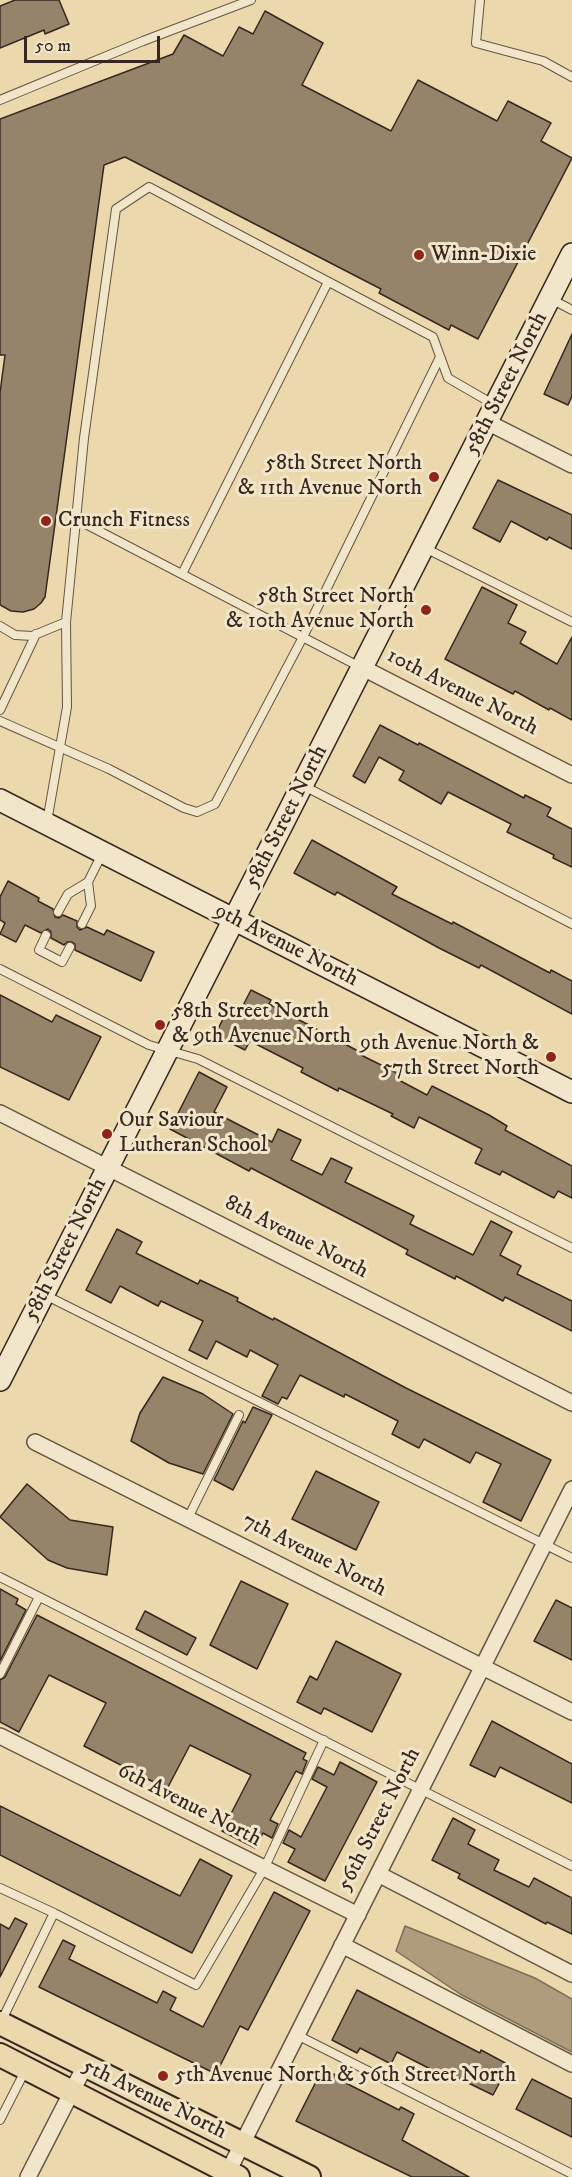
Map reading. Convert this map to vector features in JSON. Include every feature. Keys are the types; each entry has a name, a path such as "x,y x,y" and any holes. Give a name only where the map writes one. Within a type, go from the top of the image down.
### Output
{"main road":[{"name":"5th Avenue North","path":"0,2023 309,2177"},
{"name":"5th Avenue North","path":"0,2055 233,2174"}],"street":[{"name":"58th Street North","path":"0,1380 550,298 570,264"},
{"path":"492,414 572,465"},
{"name":"10th Avenue North","path":"363,668 572,775"},
{"name":"9th Avenue North","path":"0,800 572,1092"},
{"name":"8th Avenue North","path":"0,1113 572,1403"},
{"name":"7th Avenue North","path":"35,1442 572,1712"},
{"name":"56th Street North","path":"233,2174 242,2143 572,1489"},
{"name":"6th Avenue North","path":"0,1736 358,1914"},
{"path":"378,1874 572,1974"},
{"path":"342,1945 572,2064"},
{"path":"28,2177 85,2066"}],"lane":[{"path":"0,100 143,41 251,0"},
{"path":"480,0 476,43 543,61 572,77"},
{"path":"47,824 67,707 66,622 88,397 116,209 149,187 433,337 448,378 492,414"},
{"path":"182,574 328,282"},
{"path":"550,298 572,310"},
{"path":"0,722 60,746 184,808 196,812 215,804 303,637 440,357"},
{"path":"76,519 363,668"},
{"path":"424,548 572,622"},
{"path":"0,626 15,635 36,634 66,622"},
{"path":"0,710 36,634"},
{"path":"303,785 572,924"},
{"path":"58,912 68,894 88,882 103,852"},
{"path":"82,924 91,906 88,882"},
{"path":"46,935 39,950 54,958 62,962 70,947"},
{"path":"0,969 149,1045 198,1059 572,1248"},
{"path":"44,1294 572,1558"},
{"path":"188,1518 239,1415"},
{"path":"0,1577 572,1866"},
{"path":"0,1674 39,1597"},
{"path":"0,1888 196,1985 264,1869 324,1740"},
{"path":"0,2023 54,1913"},
{"path":"297,2035 572,2174"},
{"path":"0,2120 27,2067"}],"shaded area":[{"path":"405,1926 535,1978 572,1999 572,2052 460,1994 396,1951"}],"building":[{"path":"15,0 59,0 69,24 45,34 44,30 0,48 0,6"},
{"path":"265,11 323,43 302,85 391,131 418,80 497,121 508,101 551,123 541,141 572,158 478,339 451,325 449,330 379,293 381,289 125,157 104,165 45,597 34,609 23,612 11,611 0,605 0,393 5,355 0,355 0,119 173,54 184,35 223,56 239,27 253,34"},
{"path":"572,334 572,396 568,405 544,394"},
{"path":"498,480 572,515 572,549 549,537 547,540 511,521 500,542 473,528"},
{"path":"482,587 517,605 508,623 526,632 520,643 557,664 572,637 572,720 515,691 513,694 445,659"},
{"path":"380,725 524,798 525,795 551,808 547,816 572,829 572,867 553,858 554,855 507,832 511,824 448,792 441,804 399,780 404,771 379,757 365,783 353,776"},
{"path":"312,840 397,887 392,894 452,924 453,922 550,973 551,970 572,981 572,1014 481,965 479,968 337,892 335,895 294,873"},
{"path":"8,881 39,898 38,901 53,909 55,917 59,918 63,915 77,921 77,927 80,930 87,927 104,935 107,930 154,952 141,981 75,950 75,944 72,942 64,945 51,938 51,932 48,929 41,933 25,925 16,942 0,934 5,923 0,920 0,897"},
{"path":"251,990 271,1000 269,1004 397,1073 395,1078 427,1095 432,1086 489,1115 507,1126 505,1130 572,1166 572,1198 558,1191 554,1198 502,1171 500,1175 475,1163 482,1149 419,1117 414,1128 391,1116 393,1114 339,1088 338,1091 301,1072 303,1068 250,1041 245,1050 215,1035 228,1009 238,1015"},
{"path":"0,995 52,1022 56,1015 101,1037 69,1100 0,1067"},
{"path":"199,1072 227,1087 214,1112 272,1142 278,1129 301,1140 291,1160 322,1175 331,1158 352,1168 345,1182 414,1216 410,1224 473,1255 491,1221 512,1232 500,1255 521,1266 517,1274 572,1301 572,1331 505,1297 503,1301 456,1276 455,1279 406,1254 408,1250 361,1225 251,1168 249,1171 170,1129"},
{"path":"117,1229 142,1242 136,1253 198,1284 200,1280 238,1298 237,1301 273,1320 274,1318 406,1388 551,1460 521,1521 483,1502 501,1464 476,1452 470,1463 424,1439 419,1448 392,1434 398,1421 345,1394 344,1397 300,1375 287,1399 282,1397 278,1404 262,1396 278,1365 250,1350 247,1357 216,1341 207,1359 189,1350 203,1321 161,1301 158,1306 120,1286 111,1303 86,1290"},
{"path":"163,1377 203,1394 233,1414 203,1474 169,1463 131,1441 140,1413"},
{"path":"253,1407 272,1415 233,1490 214,1480 243,1421 245,1423"},
{"path":"316,1471 379,1502 356,1550 292,1519"},
{"path":"27,1484 70,1520 113,1527 107,1575 67,1568 48,1560 0,1517"},
{"path":"241,1581 288,1604 257,1669 210,1645"},
{"path":"0,1589 18,1599 16,1604 26,1610 0,1661"},
{"path":"556,1600 572,1608 572,1660 534,1641"},
{"path":"145,1611 196,1638 187,1655 136,1629"},
{"path":"37,1615 306,1753 303,1759 307,1761 302,1774 296,1771 270,1820 278,1824 272,1838 263,1833 255,1848 222,1831 251,1775 190,1745 167,1789 84,1746 106,1703 49,1675 19,1732 0,1722 0,1680 5,1677"},
{"path":"336,1641 401,1674 372,1732 324,1708 321,1714 297,1702 310,1676 317,1680"},
{"path":"492,1721 572,1764 572,1803 500,1767 495,1777 470,1765"},
{"path":"340,1762 377,1782 325,1881 288,1862 295,1849 283,1843 289,1830 301,1837 327,1787 312,1779 318,1767 334,1775"},
{"path":"0,1806 180,1896 200,1859 232,1876 192,1953 0,1855"},
{"path":"453,1818 475,1830 468,1844 499,1860 494,1870 529,1887 534,1878 572,1898 572,1934 547,1922 546,1924 458,1878 460,1874 432,1860"},
{"path":"274,1892 310,1911 248,2030 240,2026 216,2074 39,1987 63,1940 75,1946 69,1959 157,2003 163,1991 176,1998 170,2010 203,2027"},
{"path":"15,1918 27,1924 0,1977 0,1924 9,1929"},
{"path":"357,1990 480,2053 481,2050 509,2065 493,2095 458,2078 456,2082 397,2052 391,2064 360,2048 357,2053 332,2040"},
{"path":"323,2068 337,2076 336,2078 399,2110 401,2107 414,2114 402,2140 469,2177 412,2177 296,2121"},
{"path":"532,2079 572,2099 572,2137 516,2109"}],"place":[{"name":"Winn-Dixie","path":"419,255"},
{"name":"58th Street North & 11th Avenue North","path":"434,477"},
{"name":"Crunch Fitness","path":"46,521"},
{"name":"58th Street North & 10th Avenue North","path":"426,610"},
{"name":"58th Street North & 9th Avenue North","path":"160,1025"},
{"name":"9th Avenue North & 57th Street North","path":"551,1057"},
{"name":"Our Saviour Lutheran School","path":"107,1134"},
{"name":"5th Avenue North & 56th Street North","path":"163,2076"}]}
